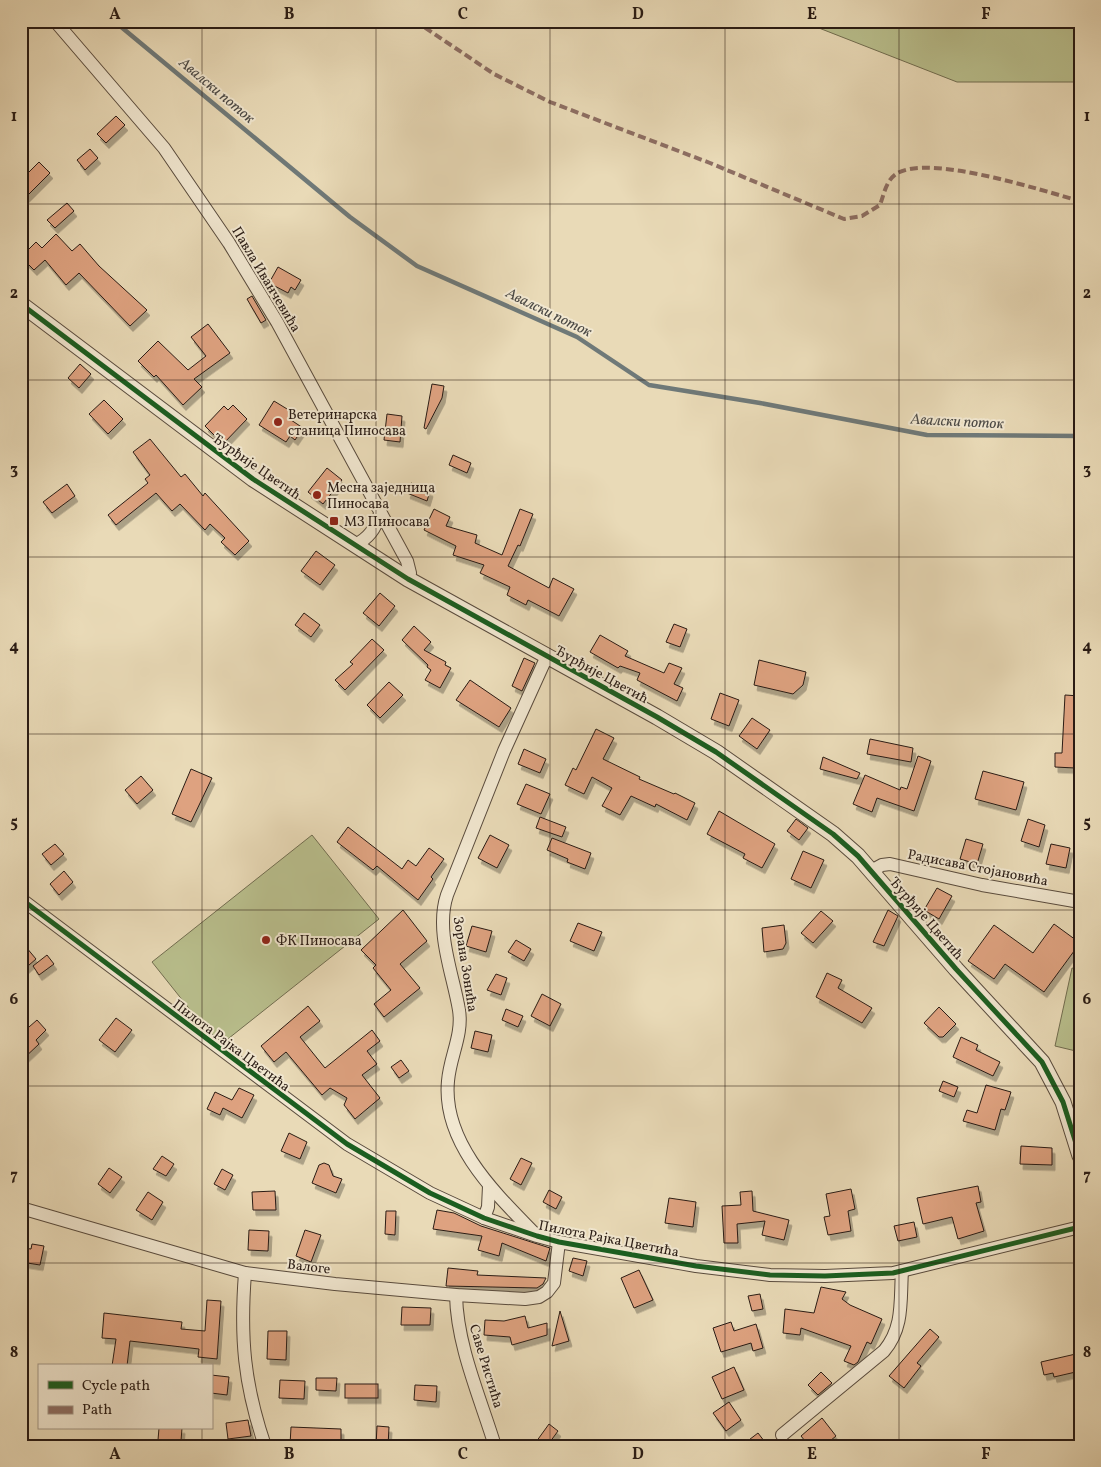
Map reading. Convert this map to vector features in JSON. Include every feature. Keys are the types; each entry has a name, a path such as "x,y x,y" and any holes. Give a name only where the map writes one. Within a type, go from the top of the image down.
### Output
{"street":[{"name":"Павла Иванчевића","path":"55,21 164,148 230,243 277,322 410,567 408,579"},
{"name":"Ђурђије Цветић","path":"21,304 253,479 408,579 657,717 716,752 833,834 871,871 956,969 1042,1062 1063,1102 1080,1156"},
{"path":"355,545 370,534 380,514"},
{"name":"Зорана Зонића","path":"537,1236 489,1186 464,1145 452,1120 448,1081 460,1025 442,916 447,895 504,751 547,656"},
{"name":"Радисава Стојановића","path":"871,871 882,865 890,864 982,885 1080,902"},
{"name":"Пилота Рајка Цветића","path":"21,899 347,1144 430,1193 484,1218 537,1236 559,1242 696,1266 770,1275 826,1276 902,1271 1080,1227"},
{"path":"484,1218 488,1207 489,1186"},
{"name":"Валоге","path":"21,1208 245,1273 335,1284 525,1299 547,1292 554,1283 559,1242"},
{"path":"782,1434 884,1351 894,1339 899,1321 902,1271"},
{"path":"245,1273 242,1347 255,1415 265,1446"},
{"name":"Саве Ристића","path":"456,1294 456,1313 461,1338 495,1446"}],"green space":[{"path":"801,21 1080,21 1080,82 957,82"},
{"name":"ФК Пиносава","path":"312,835 379,919 219,1046 152,962"},
{"path":"1072,968 1080,970 1080,1052 1055,1046"}],"building":[{"path":"116,116 125,125 106,143 97,134"},
{"path":"90,149 98,158 85,170 77,160"},
{"path":"39,162 50,173 21,202 21,180"},
{"path":"67,203 74,211 55,228 47,220"},
{"path":"56,234 72,251 80,244 99,266 147,310 130,326 79,273 66,285 45,260 34,270 21,257 36,242 42,248"},
{"path":"278,267 301,280 295,290 291,287 288,293 269,283"},
{"path":"252,296 266,320 261,323 247,299"},
{"path":"208,324 230,353 194,379 202,387 183,405 156,375 154,377 138,361 158,341 188,370 206,356 191,337"},
{"path":"80,364 91,374 79,388 68,378"},
{"path":"432,384 444,386 442,398 426,429 424,428"},
{"path":"104,400 123,419 108,434 89,414"},
{"name":"Ветеринарска станица Пиносава","path":"274,401 292,412 288,418 303,428 295,440 290,436 286,442 259,425"},
{"path":"233,405 247,419 223,444 205,426 224,406 228,410"},
{"path":"387,414 402,416 400,442 384,440"},
{"path":"150,439 181,477 185,474 203,496 205,493 249,541 235,555 221,542 225,538 210,524 205,530 180,504 172,511 156,493 116,525 108,515 148,483 145,479 150,475 133,452"},
{"path":"453,455 471,463 467,473 449,465"},
{"path":"327,468 342,480 323,504 308,492"},
{"path":"411,483 430,491 427,501 407,493"},
{"path":"67,484 75,496 52,513 43,502"},
{"path":"434,509 450,517 446,526 477,535 475,543 502,555 520,509 533,514 520,546 518,545 508,566 549,588 553,578 574,589 559,616 528,600 526,605 507,595 510,587 480,573 484,565 453,555 456,546 424,530"},
{"path":"316,551 335,565 320,585 301,571"},
{"path":"380,593 395,606 379,626 363,613"},
{"path":"304,613 320,625 311,637 295,625"},
{"path":"674,624 687,629 680,647 666,642"},
{"path":"414,626 431,642 424,650 446,662 445,665 451,668 440,688 425,680 431,670 402,640"},
{"path":"600,635 628,651 625,656 664,673 669,663 682,668 674,684 683,688 677,701 637,680 640,673 620,666 618,668 590,652"},
{"path":"372,639 384,650 345,690 335,680 353,664 350,662"},
{"path":"524,658 535,663 522,691 512,686"},
{"path":"759,660 806,672 803,685 793,694 754,685"},
{"path":"470,680 511,708 499,727 456,700"},
{"path":"389,682 403,695 380,718 367,705"},
{"path":"720,693 739,700 729,726 711,719"},
{"path":"1065,695 1080,696 1080,760 1075,760 1075,768 1055,767 1055,753 1062,753"},
{"path":"752,718 770,730 757,749 739,736"},
{"path":"596,729 614,738 603,759 640,777 639,779 695,803 687,820 656,804 655,807 631,796 620,815 602,806 612,788 592,777 584,794 565,785 573,768 576,770"},
{"path":"870,739 913,748 911,762 867,754"},
{"path":"524,749 546,759 540,773 518,764"},
{"path":"918,756 931,761 914,811 877,798 872,812 853,804 865,775 900,790 901,787 907,789"},
{"path":"823,757 860,773 857,779 820,769"},
{"path":"191,769 212,778 191,822 172,814"},
{"path":"983,771 1024,782 1016,810 975,799"},
{"path":"141,776 153,790 137,804 125,790"},
{"path":"526,784 550,794 541,814 517,804"},
{"path":"719,811 775,844 762,868 743,858 745,854 707,834"},
{"path":"540,817 566,827 562,837 536,828"},
{"path":"796,819 808,828 799,840 787,831"},
{"path":"1028,819 1045,825 1039,847 1021,841"},
{"path":"348,827 402,869 408,860 416,866 429,848 444,859 418,900 377,866 373,870 337,842"},
{"path":"490,835 509,845 497,868 478,858"},
{"path":"552,838 591,853 585,869 567,862 568,859 547,850"},
{"path":"966,839 983,844 977,864 960,859"},
{"path":"55,844 64,854 51,865 42,854"},
{"path":"1051,844 1070,848 1066,868 1046,864"},
{"path":"803,851 824,860 811,888 791,879"},
{"path":"64,871 73,882 59,895 50,884"},
{"path":"937,888 952,896 939,919 924,910"},
{"path":"403,910 427,941 400,964 420,988 384,1017 374,1004 391,990 373,968 376,965 361,950"},
{"path":"888,910 898,916 884,946 873,942"},
{"path":"821,911 833,921 813,943 801,933"},
{"path":"578,923 602,932 594,951 570,941"},
{"path":"1054,924 1080,943 1044,992 1005,964 994,979 968,961 994,925 1033,953"},
{"path":"784,925 786,943 783,949 764,952 762,928"},
{"path":"472,926 492,931 486,952 466,946"},
{"path":"516,940 531,949 524,961 508,952"},
{"path":"21,941 36,959 21,972"},
{"path":"47,955 54,964 39,975 33,966"},
{"path":"827,973 842,980 838,988 872,1008 862,1023 816,997"},
{"path":"496,974 507,978 501,995 487,990"},
{"path":"542,994 561,1004 550,1026 531,1016"},
{"path":"308,1006 320,1021 300,1037 325,1068 372,1030 380,1041 367,1051 377,1064 362,1075 380,1098 355,1119 344,1105 347,1098 330,1088 322,1095 286,1052 274,1062 261,1046"},
{"path":"939,1007 956,1024 943,1037 939,1037 924,1023"},
{"path":"506,1009 523,1016 518,1027 502,1020"},
{"path":"116,1018 132,1030 115,1052 99,1040"},
{"path":"37,1020 46,1030 36,1040 39,1044 21,1061 21,1034"},
{"path":"475,1031 492,1035 488,1052 471,1048"},
{"path":"961,1037 978,1045 976,1050 1000,1062 993,1076 953,1057"},
{"path":"401,1060 409,1071 399,1078 391,1067"},
{"path":"943,1081 958,1087 954,1097 939,1091"},
{"path":"986,1085 1011,1092 1005,1110 1001,1109 995,1130 963,1121 967,1110 977,1113"},
{"path":"239,1088 254,1095 242,1118 223,1108 220,1115 207,1109 215,1092 232,1100"},
{"path":"289,1133 307,1142 300,1159 281,1151"},
{"path":"1021,1146 1052,1148 1052,1165 1020,1164"},
{"path":"162,1156 174,1164 166,1176 153,1169"},
{"path":"521,1158 532,1163 521,1185 510,1179"},
{"path":"324,1163 329,1165 333,1176 342,1179 336,1193 312,1183 319,1165"},
{"path":"109,1168 122,1177 110,1193 98,1184"},
{"path":"222,1169 233,1175 225,1190 214,1184"},
{"path":"978,1186 981,1202 976,1203 984,1231 958,1239 952,1217 923,1224 917,1198"},
{"path":"851,1189 855,1209 848,1211 851,1231 828,1235 824,1217 830,1216 826,1194"},
{"path":"549,1190 562,1197 556,1209 543,1202"},
{"path":"275,1191 276,1210 253,1210 252,1192"},
{"path":"752,1191 753,1211 789,1220 784,1240 762,1235 765,1221 737,1224 738,1243 724,1243 722,1206 741,1205 740,1192"},
{"path":"148,1192 163,1202 152,1220 136,1210"},
{"path":"669,1198 696,1202 693,1227 665,1223"},
{"path":"437,1210 454,1213 481,1226 550,1248 546,1261 502,1243 499,1256 478,1250 482,1236 433,1229"},
{"path":"386,1211 396,1211 395,1235 385,1234"},
{"path":"914,1222 917,1237 898,1241 894,1226"},
{"path":"249,1230 269,1231 268,1251 248,1250"},
{"path":"305,1230 321,1235 311,1262 296,1256"},
{"path":"32,1244 44,1246 40,1265 21,1262 23,1248 31,1249"},
{"path":"573,1258 587,1261 583,1276 569,1271"},
{"path":"448,1268 478,1271 477,1275 546,1278 543,1284 537,1288 446,1286"},
{"path":"639,1270 653,1300 634,1308 621,1278"},
{"path":"821,1287 846,1292 842,1299 850,1305 882,1319 871,1344 867,1342 858,1362 854,1365 844,1361 851,1346 801,1328 800,1335 783,1333 785,1309 814,1313"},
{"path":"760,1294 763,1309 752,1311 748,1296"},
{"path":"207,1300 221,1301 217,1359 198,1357 199,1349 130,1341 127,1364 112,1364 116,1339 102,1338 104,1313 182,1322 181,1329 205,1331"},
{"path":"402,1307 431,1308 430,1325 401,1325"},
{"path":"560,1311 569,1341 552,1346"},
{"path":"525,1316 528,1328 547,1323 547,1335 512,1345 510,1337 484,1335 485,1320 504,1321"},
{"path":"731,1322 734,1331 756,1324 763,1348 753,1351 751,1343 721,1352 713,1328"},
{"path":"930,1329 939,1337 917,1363 921,1366 904,1388 889,1376"},
{"path":"268,1331 287,1331 286,1360 267,1359"},
{"path":"1080,1353 1080,1371 1054,1377 1053,1373 1044,1375 1041,1362"},
{"path":"734,1367 744,1390 722,1399 712,1377"},
{"path":"821,1372 832,1383 818,1395 808,1385"},
{"path":"212,1375 229,1377 227,1395 212,1393"},
{"path":"316,1378 337,1378 336,1391 316,1390"},
{"path":"280,1380 305,1381 304,1399 279,1398"},
{"path":"345,1384 378,1384 378,1398 345,1398"},
{"path":"415,1385 437,1386 436,1402 414,1400"},
{"path":"729,1402 741,1420 726,1431 713,1413"},
{"path":"822,1418 836,1436 824,1446 809,1446 801,1436"},
{"path":"248,1420 251,1436 228,1439 226,1423"},
{"path":"549,1424 558,1431 547,1446 542,1446 536,1442"},
{"path":"377,1426 389,1427 388,1446 376,1446"},
{"path":"291,1427 341,1429 341,1446 290,1445"},
{"path":"159,1430 182,1430 181,1441 158,1440"},
{"path":"758,1433 768,1446 741,1446"}],"waterway":[{"name":"Авалски поток","path":"114,21 350,217 417,266 577,337 649,385 760,403 927,435 1080,436"}],"marked path":[{"path":"415,21 494,74 550,102 710,163 844,219 862,216 880,205 890,180 896,174 912,169 933,168 986,176 1080,201"}],"cycle path":[{"path":"21,304 253,479 408,579 657,717 716,752 833,834 858,856 956,969 1042,1062 1063,1102 1080,1156"},
{"path":"21,899 347,1144 430,1193 484,1218 537,1236 559,1242 696,1266 770,1275 825,1276 893,1273 1080,1227"}],"place":[{"name":"Ветеринарска станица Пиносава","path":"278,422"},
{"name":"Месна заједница Пиносава","path":"317,495"},
{"name":"МЗ Пиносава","path":"334,521"},
{"name":"ФК Пиносава","path":"266,940"}]}
